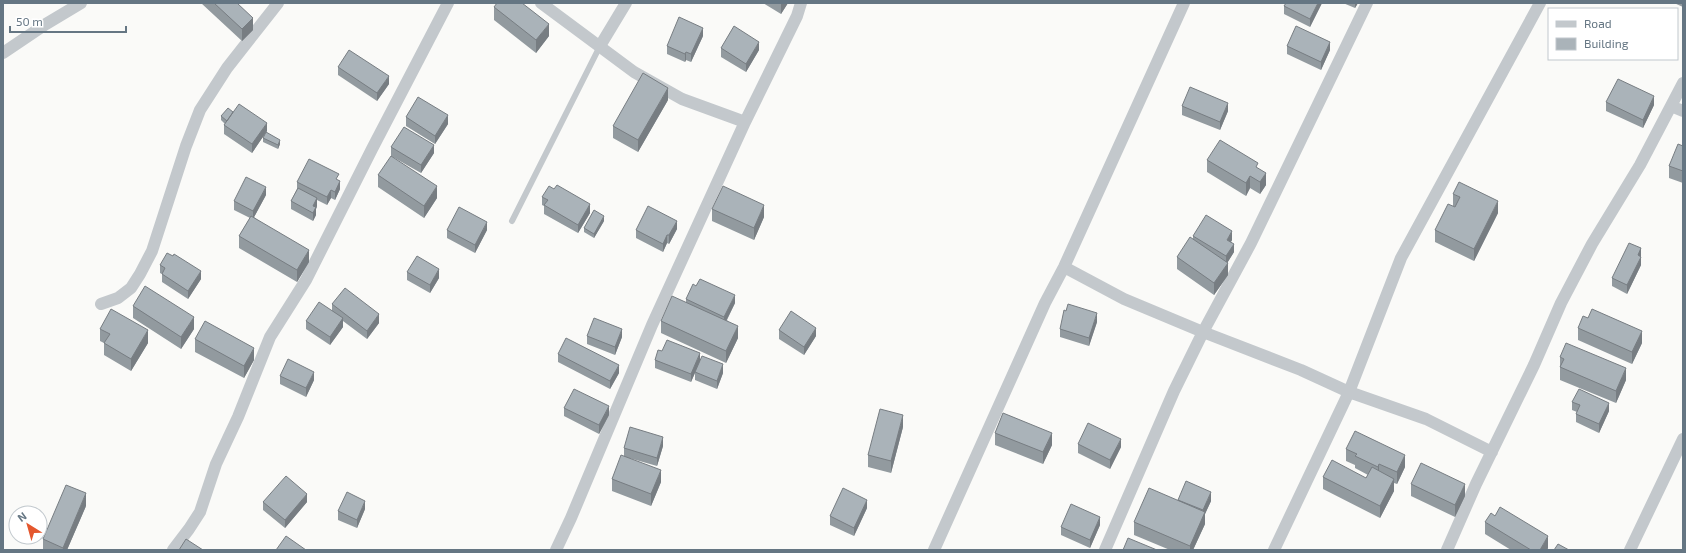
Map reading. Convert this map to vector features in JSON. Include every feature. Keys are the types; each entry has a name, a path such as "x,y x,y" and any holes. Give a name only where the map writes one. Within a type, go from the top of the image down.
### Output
{"street":[{"path":"3,53 46,24 81,3"},
{"path":"101,304 118,298 125,293 131,288 140,274 152,251 186,146 200,110 227,68 278,3"},
{"path":"173,550 200,512 216,464 238,417 270,337 306,280 448,3"},
{"path":"541,3 634,72 682,99 745,122"},
{"path":"600,46 626,3"},
{"path":"556,550 571,518 652,325 745,122 797,16 801,3"},
{"path":"934,550 1045,303 1064,267 1184,3"},
{"path":"1105,550 1174,391 1203,332 1251,243 1367,3"},
{"path":"1274,550 1349,392 1401,258 1540,3"},
{"path":"1447,550 1476,484 1534,365 1561,303 1592,244 1640,165 1683,83"},
{"path":"1671,106 1683,111"},
{"path":"1064,267 1124,299 1203,332 1301,370 1349,392 1426,419 1492,452"},
{"path":"1630,550 1683,438"}],"lane":[{"path":"512,221 600,46"}],"building":[{"path":"214,3 237,3 253,18 242,29"},
{"path":"497,3 522,3 549,24 536,40 494,7"},
{"path":"1286,3 1318,3 1310,19 1284,6"},
{"path":"679,17 703,28 691,54 686,52 685,54 667,46"},
{"path":"734,26 759,42 746,64 721,48"},
{"path":"1296,26 1330,42 1321,62 1287,46"},
{"path":"349,50 389,76 377,93 338,67"},
{"path":"643,73 668,88 638,140 613,126"},
{"path":"1618,79 1654,96 1643,120 1606,102"},
{"path":"1190,87 1228,103 1220,122 1182,106"},
{"path":"418,97 448,115 435,136 406,117"},
{"path":"239,104 267,123 252,144 224,125"},
{"path":"228,108 233,112 227,121 221,116"},
{"path":"404,127 434,145 421,165 391,147"},
{"path":"266,132 280,140 278,145 263,138"},
{"path":"1220,140 1258,163 1256,167 1266,173 1260,182 1250,176 1246,183 1207,160"},
{"path":"1678,144 1683,146 1683,171 1669,166"},
{"path":"391,156 437,186 424,206 378,175"},
{"path":"309,159 339,174 336,179 340,181 335,192 331,190 327,197 297,182"},
{"path":"246,177 266,187 253,211 234,201"},
{"path":"1459,182 1498,201 1474,249 1435,230 1448,204 1455,207 1460,197 1453,194"},
{"path":"557,185 590,204 578,225 544,205 548,200 542,197 549,186 554,189"},
{"path":"723,186 764,205 754,228 712,209"},
{"path":"298,188 317,198 313,206 316,207 313,213 291,201"},
{"path":"648,206 677,221 669,235 667,235 663,244 636,230"},
{"path":"459,207 487,222 475,245 447,230"},
{"path":"594,210 604,216 594,234 584,228"},
{"path":"1206,215 1232,231 1227,240 1234,244 1226,256 1193,236"},
{"path":"251,216 309,250 297,270 239,236"},
{"path":"1190,237 1228,263 1214,283 1177,257"},
{"path":"1629,243 1641,248 1638,255 1641,257 1627,285 1612,278"},
{"path":"167,253 173,256 174,254 201,271 188,291 162,274 165,268 160,265"},
{"path":"417,256 439,269 430,285 407,272"},
{"path":"700,279 735,295 724,317 686,299 693,284 696,286"},
{"path":"145,286 194,317 181,337 133,306"},
{"path":"345,288 379,314 367,331 332,304"},
{"path":"672,296 738,326 726,351 661,321"},
{"path":"319,302 343,318 330,337 306,321"},
{"path":"1068,304 1097,313 1089,338 1060,329 1064,310 1066,311"},
{"path":"111,309 148,330 131,359 104,343 110,334 100,329"},
{"path":"1592,309 1642,331 1632,352 1578,328 1583,316 1588,318"},
{"path":"791,311 816,328 804,347 779,330"},
{"path":"594,318 622,329 615,347 587,336"},
{"path":"205,321 254,348 244,366 195,339"},
{"path":"566,338 619,365 610,381 558,354"},
{"path":"667,340 700,353 691,374 655,360 658,350 662,351"},
{"path":"1566,343 1626,368 1616,391 1560,367 1564,359 1560,357"},
{"path":"702,356 723,364 717,381 695,372"},
{"path":"288,359 314,372 306,388 280,376"},
{"path":"574,389 609,406 599,425 564,408"},
{"path":"1579,389 1609,403 1599,424 1576,414 1580,405 1572,402"},
{"path":"880,409 903,415 891,461 868,455"},
{"path":"1003,413 1052,433 1043,452 995,433"},
{"path":"1088,423 1121,439 1110,460 1078,444"},
{"path":"630,427 663,437 657,458 624,448"},
{"path":"1355,431 1405,455 1397,472 1379,464 1378,467 1355,456 1357,454 1346,449"},
{"path":"621,455 661,470 651,494 612,479"},
{"path":"1332,460 1366,478 1372,467 1394,479 1380,506 1323,477"},
{"path":"1421,463 1465,484 1455,505 1411,484"},
{"path":"286,476 307,494 285,520 263,502"},
{"path":"1186,481 1211,492 1203,510 1178,500"},
{"path":"66,485 86,493 63,548 48,541 48,527"},
{"path":"843,488 867,500 854,528 830,516"},
{"path":"1149,488 1205,512 1190,546 1134,522"},
{"path":"347,492 365,501 357,520 338,511"},
{"path":"1071,504 1100,517 1090,540 1061,527"},
{"path":"1500,507 1548,536 1540,550 1531,550 1485,522 1491,513 1495,516"},
{"path":"286,536 306,550 276,550"},
{"path":"1128,538 1157,550 1123,550"},
{"path":"186,539 203,550 179,550"},
{"path":"1558,544 1569,550 1554,550"}]}
